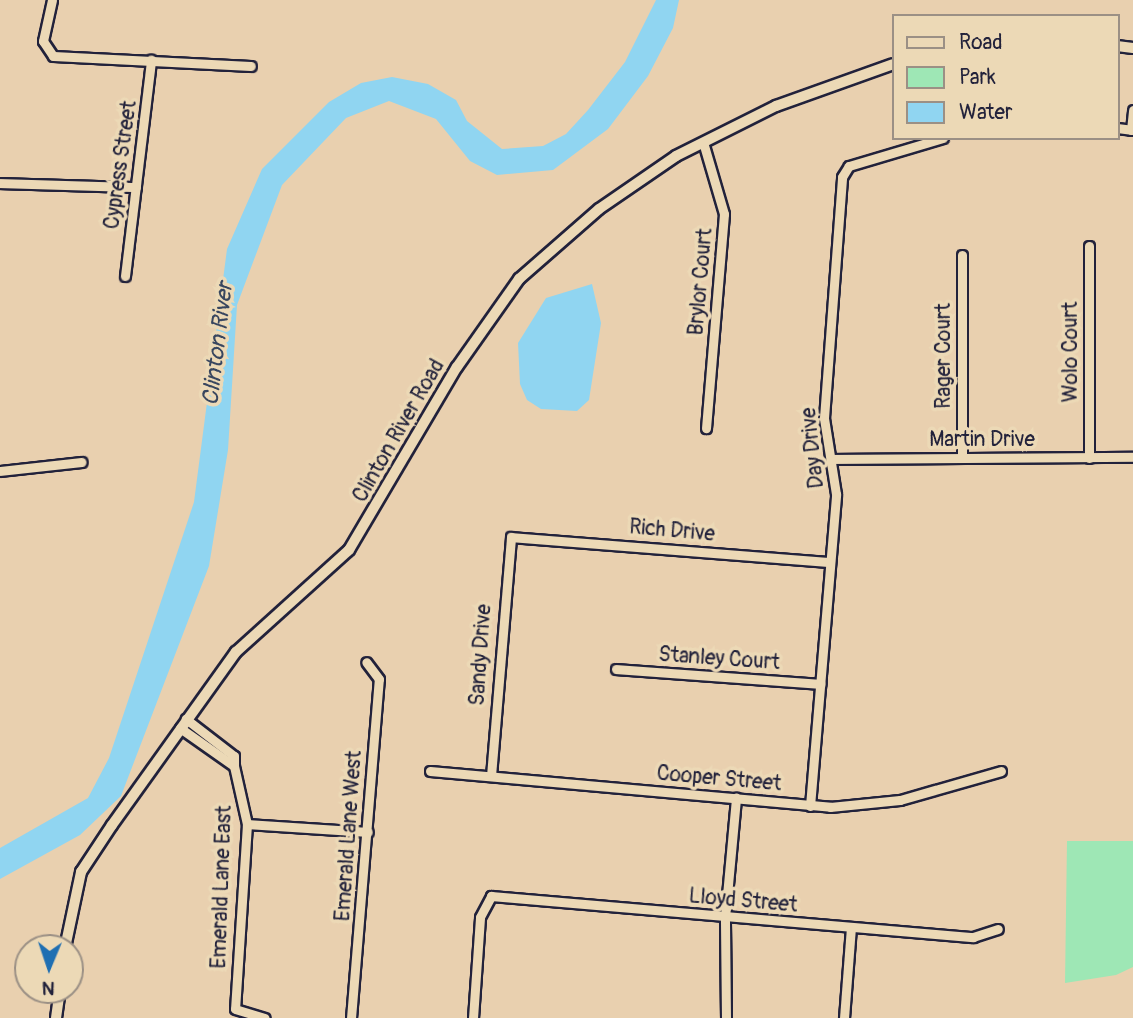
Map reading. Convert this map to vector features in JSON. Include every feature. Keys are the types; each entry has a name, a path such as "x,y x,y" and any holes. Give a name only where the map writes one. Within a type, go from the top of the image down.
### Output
{"street":[{"path":"52,0 43,41 53,57 251,66"},
{"name":"Cypress Street","path":"125,276 151,60"},
{"name":"Clinton River Road","path":"68,934 81,872 183,723 251,636 349,550 451,376 519,279 610,201 703,142 776,106 892,64"},
{"path":"1132,130 1133,110"},
{"name":"Day Drive","path":"810,806 830,562 832,459 824,418 844,172 937,140"},
{"name":"Brylor Court","path":"703,142 724,214 706,428"},
{"path":"0,183 135,187"},
{"name":"Wolo Court","path":"1089,246 1089,458"},
{"name":"Rager Court","path":"962,255 962,457"},
{"name":"Martin Drive","path":"832,459 1133,457"},
{"path":"0,471 82,462"},
{"name":"Rich Drive","path":"511,537 830,562"},
{"name":"Sandy Drive","path":"491,776 511,537"},
{"name":"Emerald Lane West","path":"351,1018 379,678 366,662"},
{"name":"Stanley Court","path":"616,669 820,684"},
{"name":"Emerald Lane East","path":"183,723 234,766 247,824 236,1012 265,1018"},
{"name":"Cooper Street","path":"430,771 810,806 880,804 1001,771"},
{"path":"726,1018 725,917 736,798"},
{"path":"247,824 368,832"},
{"name":"Lloyd Street","path":"473,1018 485,900 498,895 972,937 998,929"},
{"path":"844,1018 851,928"}],"green space":[{"path":"1067,841 1133,841 1133,967 1116,975 1065,983"}],"water":[{"name":"Clinton River","path":"656,0 679,0 673,28 648,76 608,129 553,170 497,175 470,161 436,119 389,101 346,118 282,185 237,305 228,450 209,566 121,796 80,835 0,879 0,848 88,798 109,758 194,502 227,249 262,169 329,102 361,83 392,77 428,84 456,100 467,121 502,149 543,146 566,134 588,110 625,62"},
{"path":"592,284 601,323 589,400 577,411 541,409 527,400 520,384 518,343 546,298"}]}
